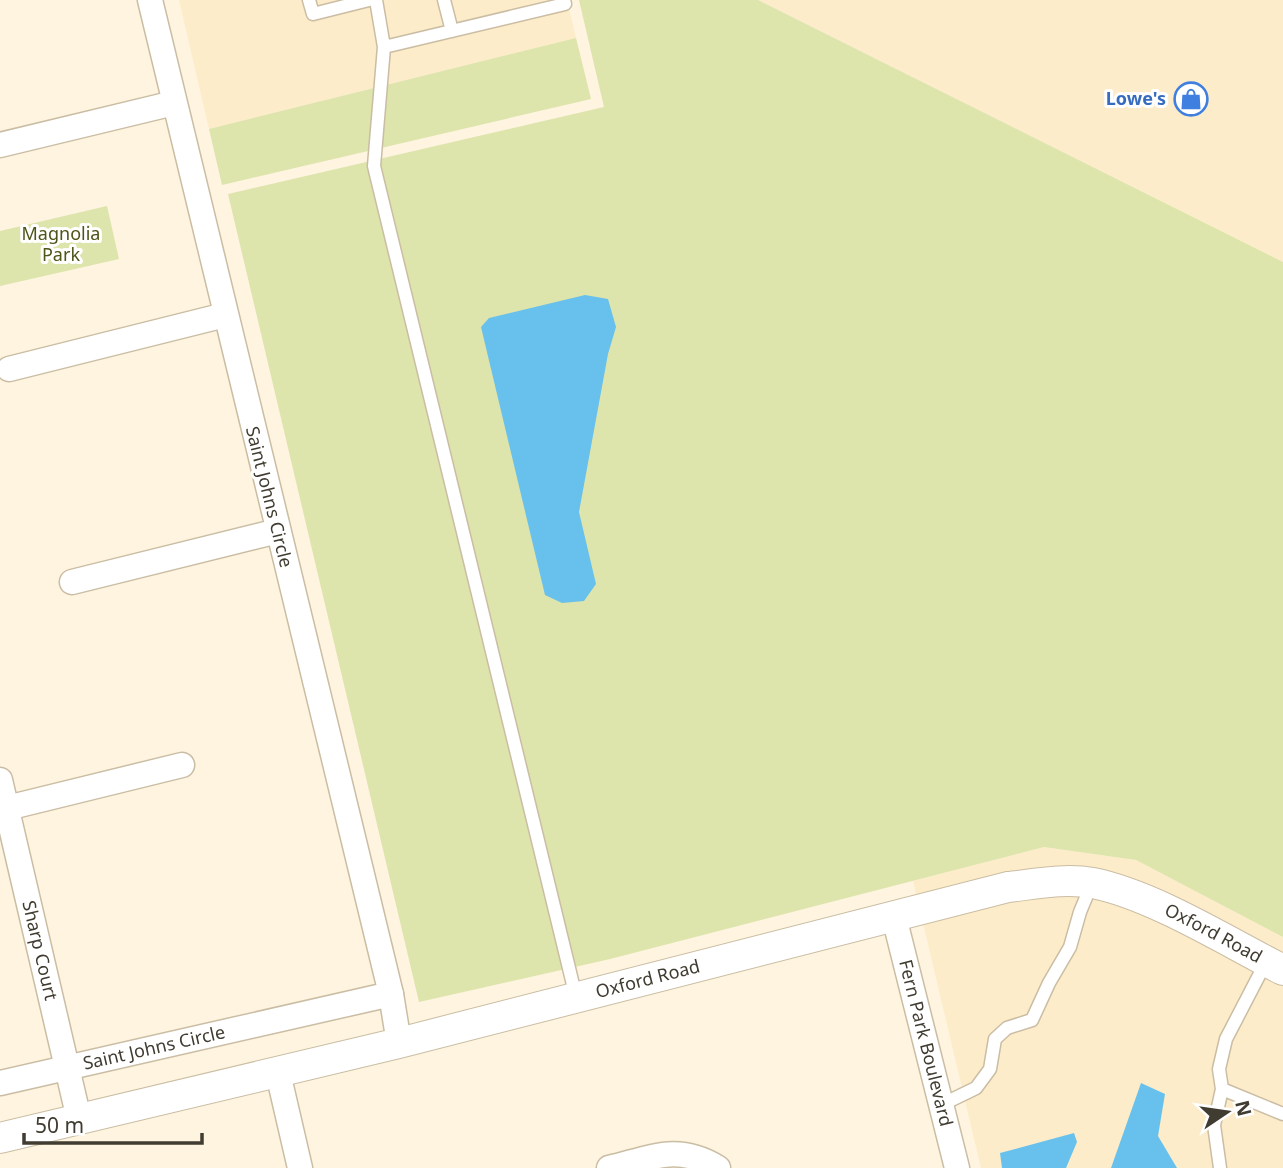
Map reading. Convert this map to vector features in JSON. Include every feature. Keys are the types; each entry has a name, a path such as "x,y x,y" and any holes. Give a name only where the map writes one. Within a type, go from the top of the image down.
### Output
{"street":[{"name":"Saint Johns Circle","path":"150,0 391,994 399,1043"},
{"path":"0,145 174,103"},
{"path":"9,369 225,315"},
{"path":"72,582 278,531"},
{"path":"5,816 182,765"},
{"name":"Sharp Court","path":"0,780 5,816 79,1119"},
{"name":"Oxford Road","path":"0,1138 399,1043 1007,887 1055,881 1092,883 1165,909 1275,966"},
{"name":"Fern Park Boulevard","path":"894,917 957,1168"},
{"name":"Saint Johns Circle","path":"0,1083 391,994"},
{"path":"278,1073 300,1168"},
{"path":"609,1168 669,1153 688,1154 712,1165"}],"lane":[{"path":"309,0 313,14 369,0"},
{"path":"376,0 384,47 374,166 576,998"},
{"path":"444,0 452,31"},
{"path":"384,47 565,4 564,0"},
{"path":"941,1105 976,1088 990,1069 995,1039 1007,1027 1032,1020 1070,947 1092,883"},
{"path":"1220,1168 1214,1125 1222,1089 1219,1069 1226,1039 1275,966"},
{"path":"1222,1089 1283,1114"}],"shaded area":[{"path":"179,0 567,0 576,38 209,129"},
{"path":"758,0 1283,0 1283,262"},
{"path":"1044,847 1136,860 1283,937 1283,1168 981,1168 913,881"}],"green space":[{"path":"579,0 758,0 1283,262 1283,937 1136,860 1044,847 610,959 419,1002 228,194 604,107"},
{"path":"576,38 591,99 222,185 209,129"},
{"name":"Magnolia Park","path":"107,206 119,259 0,286 0,231"}],"water":[{"path":"585,295 608,299 616,327 608,354 579,512 596,584 584,601 562,603 545,595 481,327 489,318"},
{"path":"1141,1083 1165,1094 1158,1136 1177,1168 1111,1168"},
{"path":"1074,1133 1077,1142 1066,1168 1002,1168 1000,1153"}],"place":[{"name":"Lowe's","path":"1191,99"}]}
